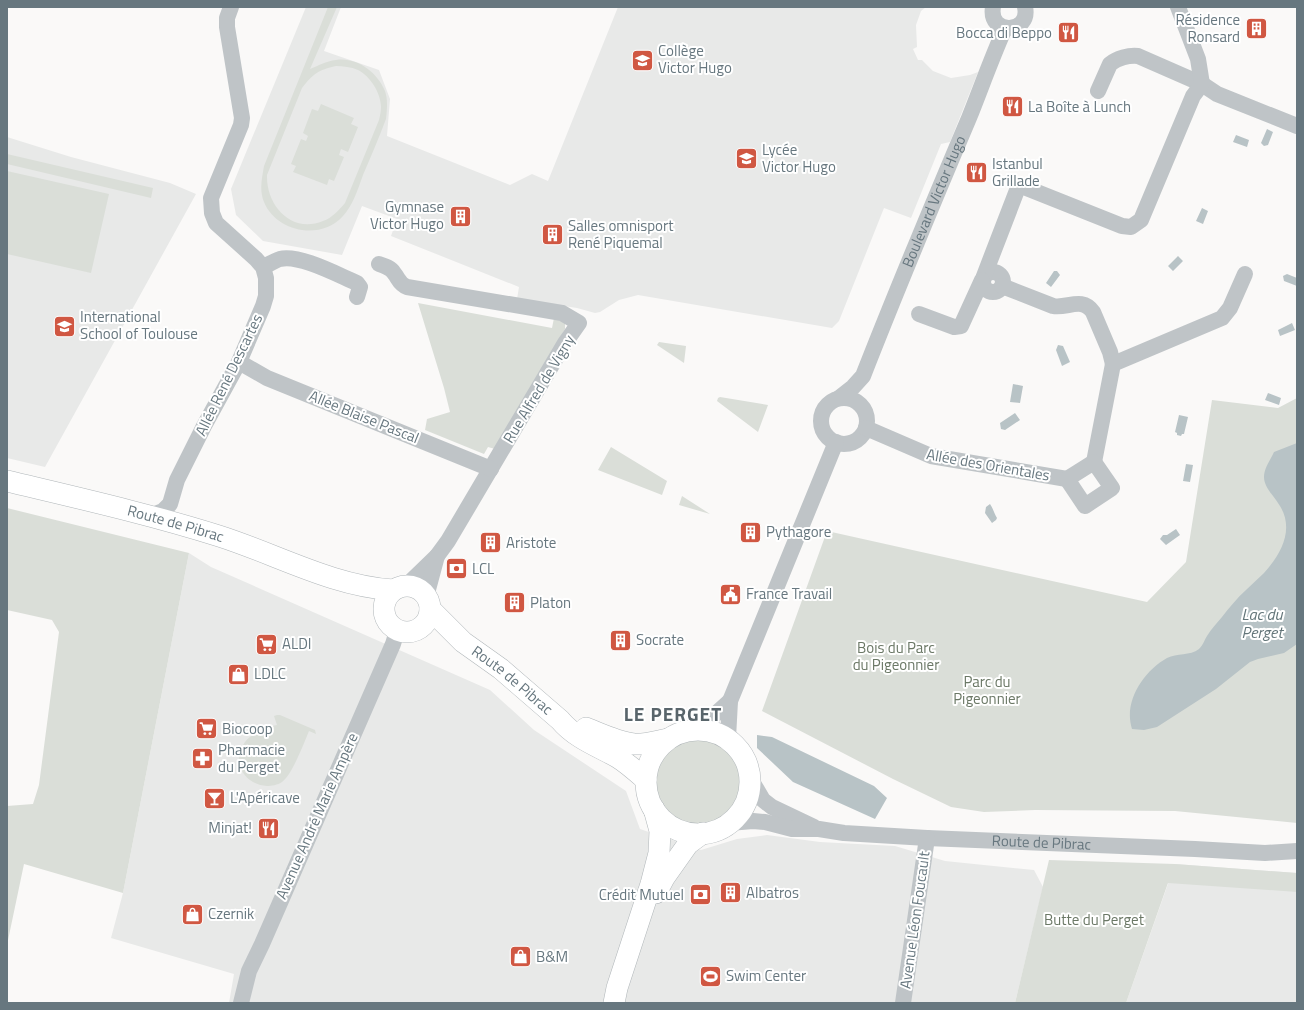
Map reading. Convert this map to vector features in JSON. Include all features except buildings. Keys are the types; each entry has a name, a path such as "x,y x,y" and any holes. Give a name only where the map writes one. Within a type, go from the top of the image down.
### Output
{"main road":[{"name":"Route de Pibrac","path":"7,481 150,516 221,537 339,580 374,589 400,588"},
{"name":"Route de Pibrac","path":"339,580 383,610"},
{"path":"400,588 418,589 428,603 426,622 407,631 389,625 384,616 384,601 400,588"},
{"name":"Route de Pibrac","path":"428,603 463,642 501,669 560,720 566,728 589,743 618,758 646,780"},
{"name":"Route de Pibrac","path":"407,631 463,642"},
{"name":"Route de Pibrac","path":"560,720 570,721 599,734 634,744 668,739"},
{"path":"614,1003 617,988 660,853 660,831 654,809 647,795 646,780 648,765 652,756 658,747 668,739 681,733 695,730 712,732 728,738 742,754 747,764 750,778 749,790 740,813 729,823 717,830 703,833 689,833 672,827 665,822 654,809"},
{"path":"631,944 672,865 688,844 703,833"}],"street":[{"path":"231,7 227,18 227,27 242,118 241,126 212,198 211,209 214,220 218,226 263,267 280,259 286,258 302,260 357,283 360,287 357,297"},
{"path":"991,8 995,21 1001,27 1005,28 1015,27 1020,24 1025,15 1025,7"},
{"path":"919,314 954,327 961,326 983,278 1019,185 1122,226 1131,227 1141,220 1193,96 1202,84 1202,76 1198,59 1178,7"},
{"name":"Boulevard Victor Hugo","path":"862,407 863,376 1005,28"},
{"path":"1098,91 1110,64 1113,61 1133,56 1202,84 1217,94 1296,126"},
{"name":"Rue Alfred de Vigny","path":"379,264 391,270 400,283 408,287 562,313 579,323 448,541 437,556 400,588"},
{"name":"Allée René Descartes","path":"150,516 163,511 170,504 177,480 204,426 239,362 264,301 267,283 263,267"},
{"path":"1113,364 1224,317 1230,308 1245,274"},
{"path":"983,278 984,287 991,292 998,290 1002,286 1053,306 1076,303 1088,307 1092,312 1110,352 1113,364 1094,462 1112,488 1085,506 1067,479 1094,462"},
{"name":"Allée Blaise Pascal","path":"239,362 267,378 491,469"},
{"name":"Boulevard Victor Hugo","path":"839,398 853,387 863,376"},
{"path":"839,398 845,398 854,400 862,407 866,414 866,428 860,436 852,442 836,442 825,433 821,422 821,416 830,402 839,398"},
{"name":"Allée des Orientales","path":"866,428 931,456 1067,479"},
{"path":"728,738 730,701 836,442"},
{"name":"Rue Alfred de Vigny","path":"428,603 437,556"},
{"name":"Avenue André Marie Ampère","path":"241,1003 249,971 407,631"},
{"path":"695,730 709,720 730,701"},
{"name":"Route de Pibrac","path":"750,778 763,800 772,807 819,829"},
{"name":"Route de Pibrac","path":"729,823 753,821 765,822 792,829 819,829 844,833 927,838 1188,848 1265,853 1297,858"},
{"name":"Avenue Léon Foucault","path":"903,1003 927,838"},
{"name":"Route de Pibrac","path":"1265,853 1297,851"}],"shaded area":[{"name":"Lycée Victor Hugo","path":"306,7 341,7 324,51 379,70 390,99 387,136 510,185 532,174 548,181 618,7 926,7 921,11 916,25 917,47 913,49 918,60 922,60 933,71 951,78 978,72 950,142 941,144 911,218 884,208 839,321 832,328 638,295 619,300 600,312 595,313 577,308 517,299 519,287 391,236 397,219 362,206 342,255 263,241 236,215 231,189"},
{"name":"International School of Toulouse","path":"7,137 71,157 170,183 196,194 45,467 7,458"},
{"path":"189,553 211,567 490,690 534,730 626,791 640,829 701,850 737,839 767,835 820,842 895,846 945,861 1034,870 1043,887 1015,1003 229,1003 234,974 111,938 123,893"},
{"path":"1175,864 1297,873 1297,1003 1126,1003"}],"green space":[{"path":"328,7 337,7 310,69 325,62 336,60 359,63 372,72 377,78 385,91 387,101 386,119 355,197 347,212 343,216 334,224 323,229 300,230 288,226 278,220 270,212 262,198 261,188 264,166","holes":["336,66 350,67 367,76 377,91 381,102 381,109 379,118 345,203 335,214 326,220 311,224 301,224 291,220 276,206 271,197 267,175 302,88 316,73"]},
{"path":"321,104 354,118 351,124 358,127 348,152 341,149 339,155 344,157 334,181 329,179 327,185 293,172 296,166 291,164 301,139 306,141 308,136 303,133 312,109 318,111"},
{"path":"7,154 153,188 151,198 7,164"},
{"path":"7,171 109,194 91,273 7,254"},
{"path":"418,303 552,328 554,318 565,322 565,329 495,449 488,447 484,454 425,430 427,419 450,412"},
{"path":"659,342 686,346 684,363 657,345"},
{"path":"720,397 768,405 758,432 717,401"},
{"name":"Parc du Pigeonnier","path":"1297,398 1297,823 1175,811 1035,810 984,812 951,807 893,779 762,711 827,531 1147,602 1186,562 1212,400 1278,408"},
{"path":"611,447 667,481 662,495 598,470"},
{"path":"682,496 710,514 679,505"},
{"path":"7,508 189,553 123,893 24,864 7,945 7,806 33,804 39,785 59,632 52,620 7,610"},
{"path":"277,715 315,730 316,734 309,731 294,766 282,782 277,785 270,786 259,785 246,777 242,771 239,757 245,742 251,736 264,729 277,725 274,716"},
{"path":"696,736 713,740 728,749 737,764 741,781 737,798 728,813 713,822 696,826 679,822 664,813 655,798 651,781 655,764 664,749 679,740"},
{"name":"Butte du Perget","path":"1049,860 1175,864 1297,873 1297,892 1168,883 1126,1003 1015,1003"}],"water":[{"path":"1267,129 1273,132 1268,145 1264,146 1261,143"},
{"path":"1236,135 1249,140 1247,147 1233,142"},
{"path":"1202,208 1208,211 1203,224 1196,221"},
{"path":"1178,256 1183,261 1173,271 1168,266"},
{"path":"1054,271 1057,271 1060,275 1051,287 1046,283"},
{"path":"1287,274 1297,278 1297,286 1284,281 1283,276"},
{"path":"1292,323 1295,330 1280,336 1278,330"},
{"path":"1058,345 1063,346 1070,362 1062,366 1056,350"},
{"path":"1013,384 1023,386 1020,403 1010,402"},
{"path":"1268,393 1281,398 1279,405 1265,400"},
{"path":"1015,413 1020,420 1005,430 1001,429 1000,423"},
{"path":"1179,415 1188,417 1184,434 1181,436 1177,435 1175,432"},
{"name":"Lac du Perget","path":"1297,443 1297,644 1284,653 1250,662 1216,689 1157,727 1144,730 1132,729 1130,708 1133,698 1143,679 1167,658 1175,655 1192,653 1199,649 1210,631 1230,607 1264,573 1276,558 1284,540 1286,522 1283,512 1265,484 1264,474 1274,452"},
{"path":"1186,464 1193,465 1190,482 1183,481"},
{"path":"990,504 997,518 992,523 985,513 986,507"},
{"path":"1176,529 1180,535 1166,545 1160,539 1163,535 1167,535"},
{"path":"757,735 772,737 874,786 887,798 875,819 793,782 757,748"}],"place":[{"name":"Résidence Ronsard","path":"1256,29"},
{"name":"Bocca di Beppo","path":"1068,33"},
{"name":"Collège Victor Hugo","path":"642,60"},
{"name":"La Boîte à Lunch","path":"1012,107"},
{"name":"Lycée Victor Hugo","path":"746,159"},
{"name":"Istanbul Grillade","path":"977,173"},
{"name":"Gymnase Victor Hugo","path":"460,216"},
{"name":"Salles omnisport René Piquemal","path":"553,235"},
{"name":"International School of Toulouse","path":"65,326"},
{"name":"Pythagore","path":"751,532"},
{"name":"Aristote","path":"491,543"},
{"name":"LCL","path":"456,569"},
{"name":"France Travail","path":"731,594"},
{"name":"Platon","path":"515,603"},
{"name":"Socrate","path":"621,640"},
{"name":"ALDI","path":"267,644"},
{"name":"LDLC","path":"239,674"},
{"name":"Biocoop","path":"206,729"},
{"name":"Pharmacie du Perget","path":"202,759"},
{"name":"L'Apéricave","path":"215,798"},
{"name":"Minjat!","path":"268,828"},
{"name":"Albatros","path":"730,893"},
{"name":"Crédit Mutuel","path":"700,895"},
{"name":"Czernik","path":"192,914"},
{"name":"B&M","path":"521,957"},
{"name":"Swim Center","path":"710,976"}],"district":[{"name":"LE PERGET","path":"673,714"}],"park label":[{"name":"Bois du Parc du Pigeonnier","path":"896,656"}]}
